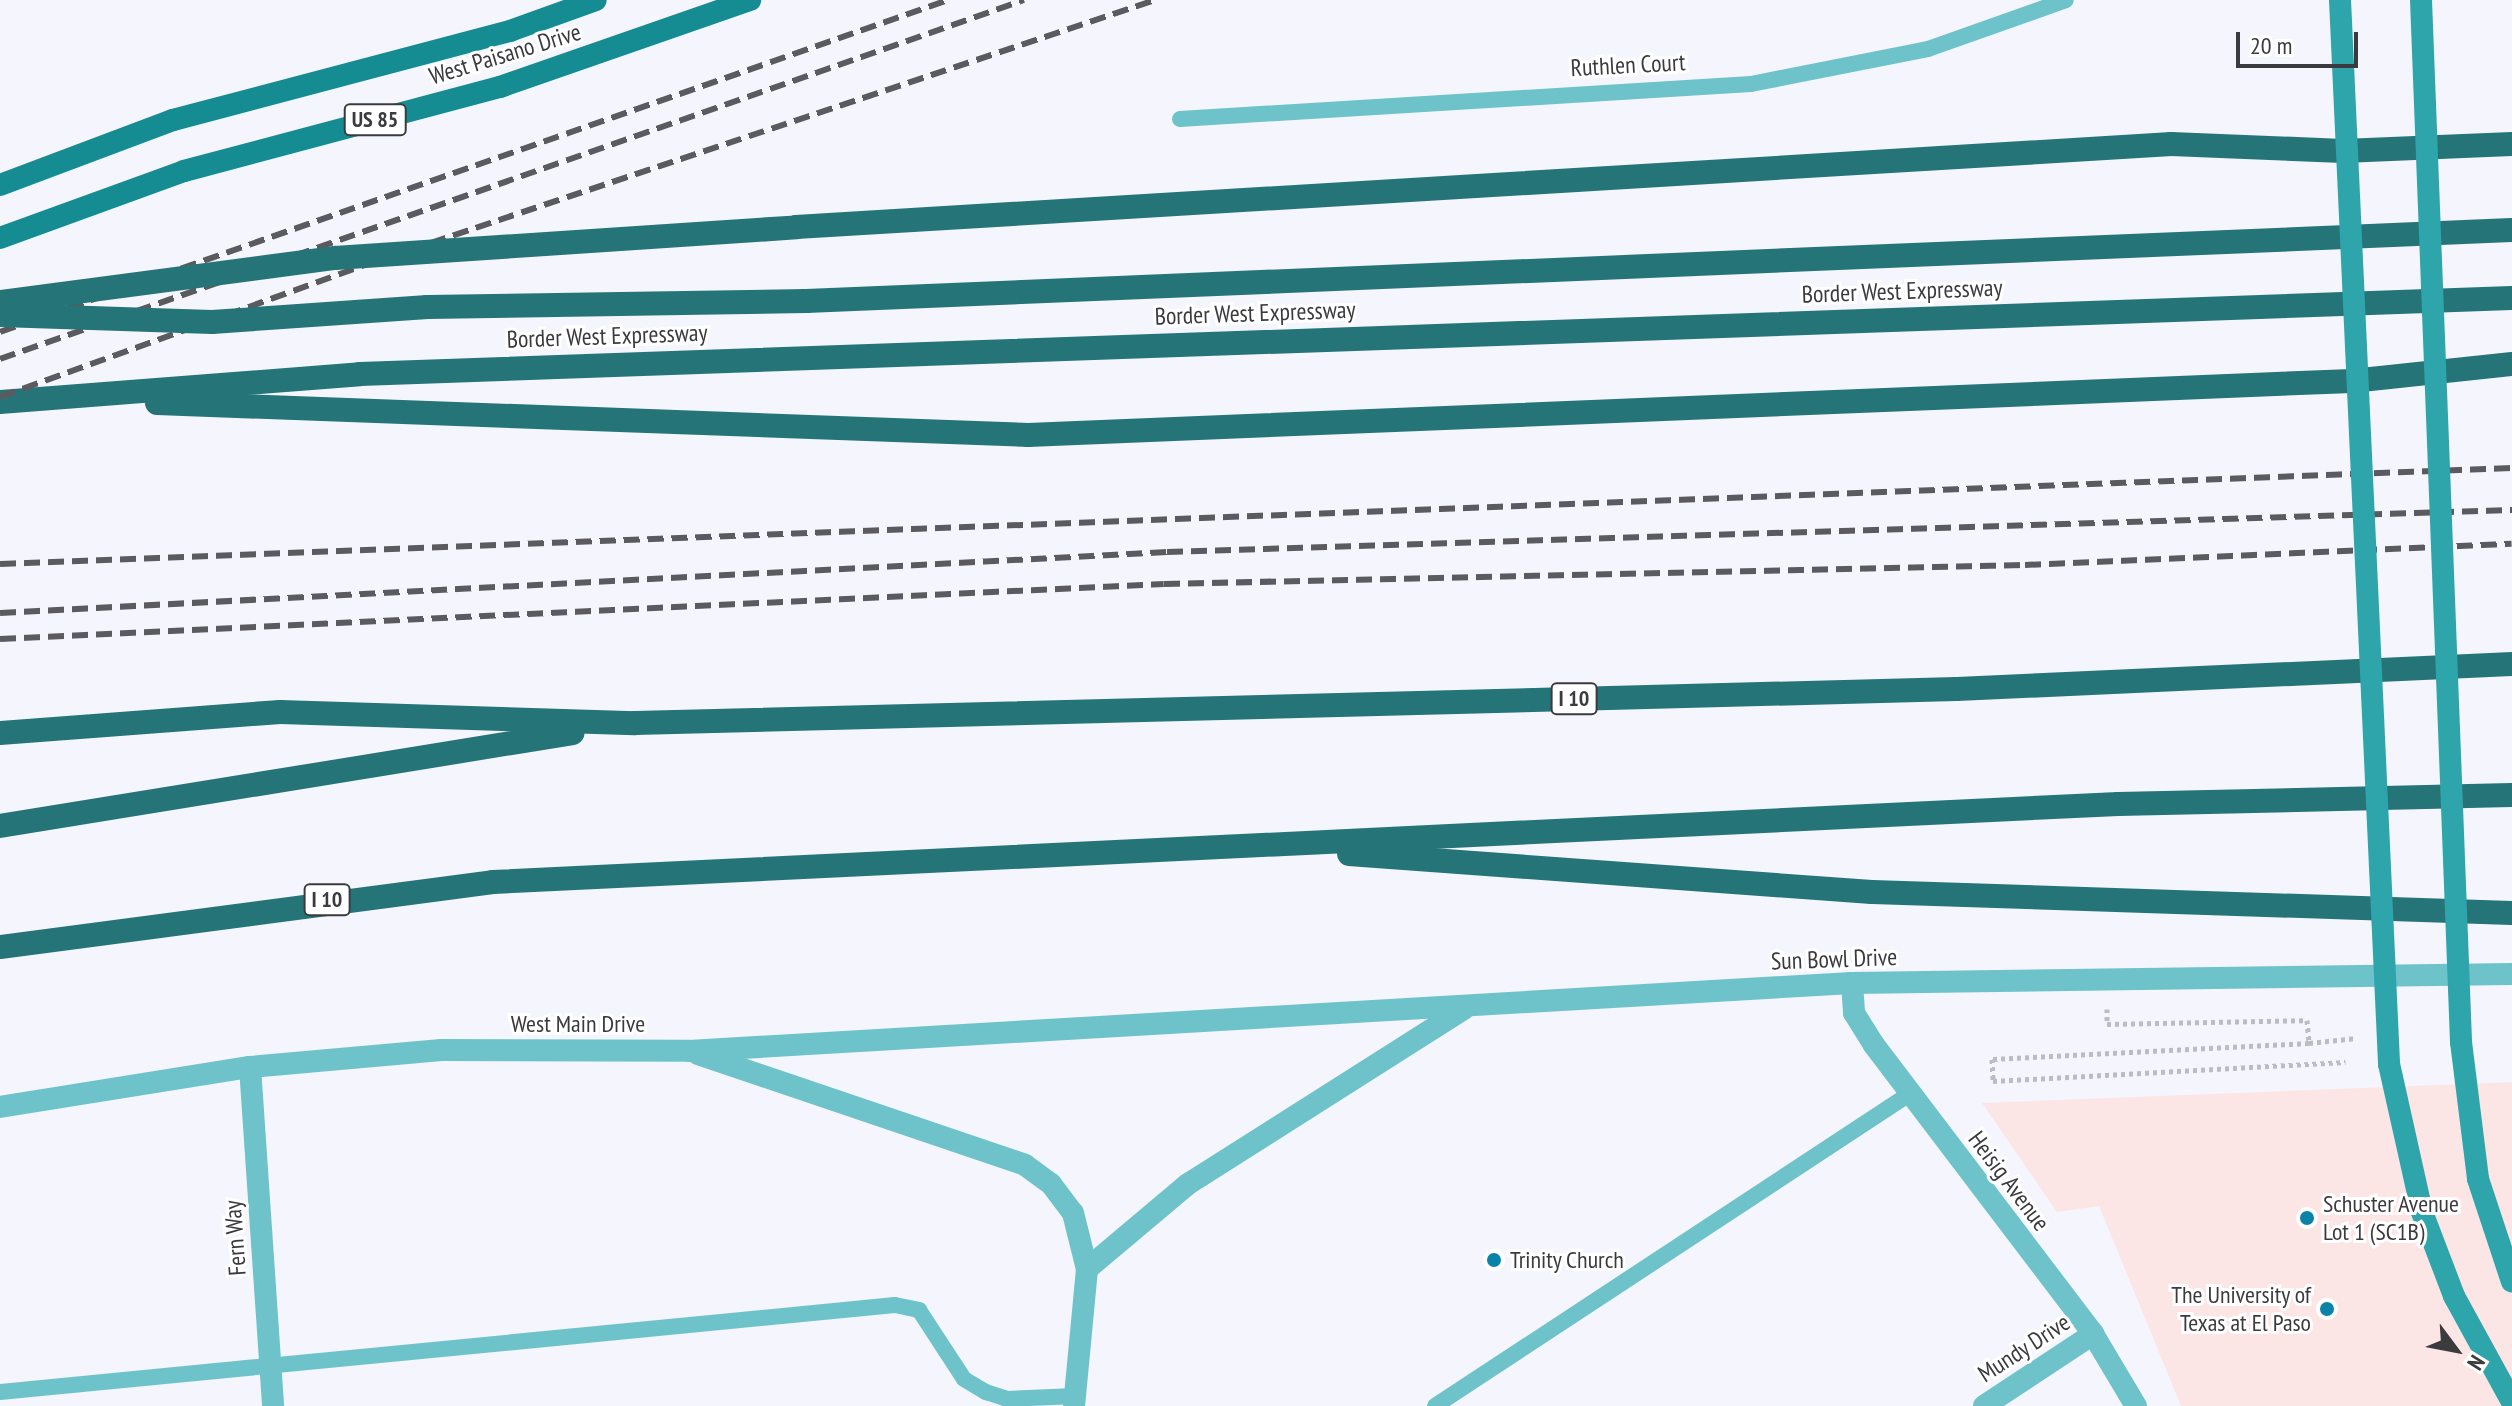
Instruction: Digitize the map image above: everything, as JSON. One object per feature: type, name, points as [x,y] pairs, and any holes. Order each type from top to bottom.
[{"type":"highway","points":[[0,302],[335,258],[780,228],[2171,144],[2343,151],[2512,144]]},
{"type":"highway","name":"Border West Expressway","points":[[0,315],[212,322],[427,307],[806,301],[2512,230]]},
{"type":"highway","name":"Border West Expressway","points":[[0,402],[360,374],[2512,298]]},
{"type":"highway","points":[[75,398],[370,416],[1028,435],[2352,381],[2432,376],[2512,364]]},
{"type":"highway","name":"I 10","points":[[0,826],[635,723],[1957,689],[2512,664]]},
{"type":"highway","points":[[0,733],[280,712],[635,723]]},
{"type":"highway","name":"I 10","points":[[0,947],[493,882],[2103,805],[2512,795]]},
{"type":"highway","points":[[1239,846],[1872,892],[2512,913]]},
{"type":"main road","name":"West Paisano Drive","points":[[0,185],[173,120],[510,31],[596,0]]},
{"type":"main road","name":"West Paisano Drive","points":[[0,238],[184,171],[500,87],[750,0]]},
{"type":"main road","points":[[2340,0],[2352,381],[2393,1091],[2422,1212],[2448,1282],[2512,1402]]},
{"type":"main road","points":[[2421,0],[2432,376],[2466,1114],[2478,1179],[2512,1282]]},
{"type":"street","name":"Sun Bowl Drive","points":[[1158,1021],[1466,1007],[1852,983],[2512,974]]},
{"type":"street","name":"Heisig Avenue","points":[[1852,983],[1854,1013],[2093,1334],[2136,1406]]},
{"type":"street","points":[[1087,1269],[1188,1184],[1466,1007]]},
{"type":"street","name":"West Main Drive","points":[[0,1107],[250,1067],[441,1050],[689,1051],[1158,1021]]},
{"type":"street","points":[[689,1051],[1025,1165],[1073,1213],[1087,1269],[1074,1401]]},
{"type":"street","name":"Fern Way","points":[[250,1067],[273,1406]]},
{"type":"street","name":"Mundy Drive","points":[[1984,1406],[2093,1334]]},
{"type":"lane","name":"Ruthlen Court","points":[[1180,119],[1751,84],[1928,49],[2066,0]]},
{"type":"lane","points":[[1435,1406],[1911,1093]]},
{"type":"lane","points":[[0,1392],[895,1305],[919,1310],[964,1379],[986,1392],[1007,1399],[1074,1401]]},
{"type":"path","points":[[2106,1004],[2107,1024],[2307,1020],[2309,1043],[1992,1059],[1993,1081],[2345,1062]]},
{"type":"shaded area","name":"The University of Texas at El Paso","points":[[2512,1082],[2512,1406],[2181,1406],[2099,1206],[2057,1212],[1982,1103]]},
{"type":"railway","points":[[0,332],[948,0]]},
{"type":"railway","points":[[0,359],[1024,0]]},
{"type":"railway","points":[[0,397],[362,266],[1155,0]]},
{"type":"railway","points":[[0,564],[2512,468]]},
{"type":"railway","points":[[0,613],[1167,552],[2512,510]]},
{"type":"railway","points":[[0,639],[1164,584],[2025,565],[2512,544]]},
{"type":"place","name":"Schuster Avenue Lot 1 (SC1B)","points":[[2307,1218]]},
{"type":"place","name":"Trinity Church","points":[[1494,1260]]},
{"type":"place","name":"The University of Texas at El Paso","points":[[2327,1309]]}]
